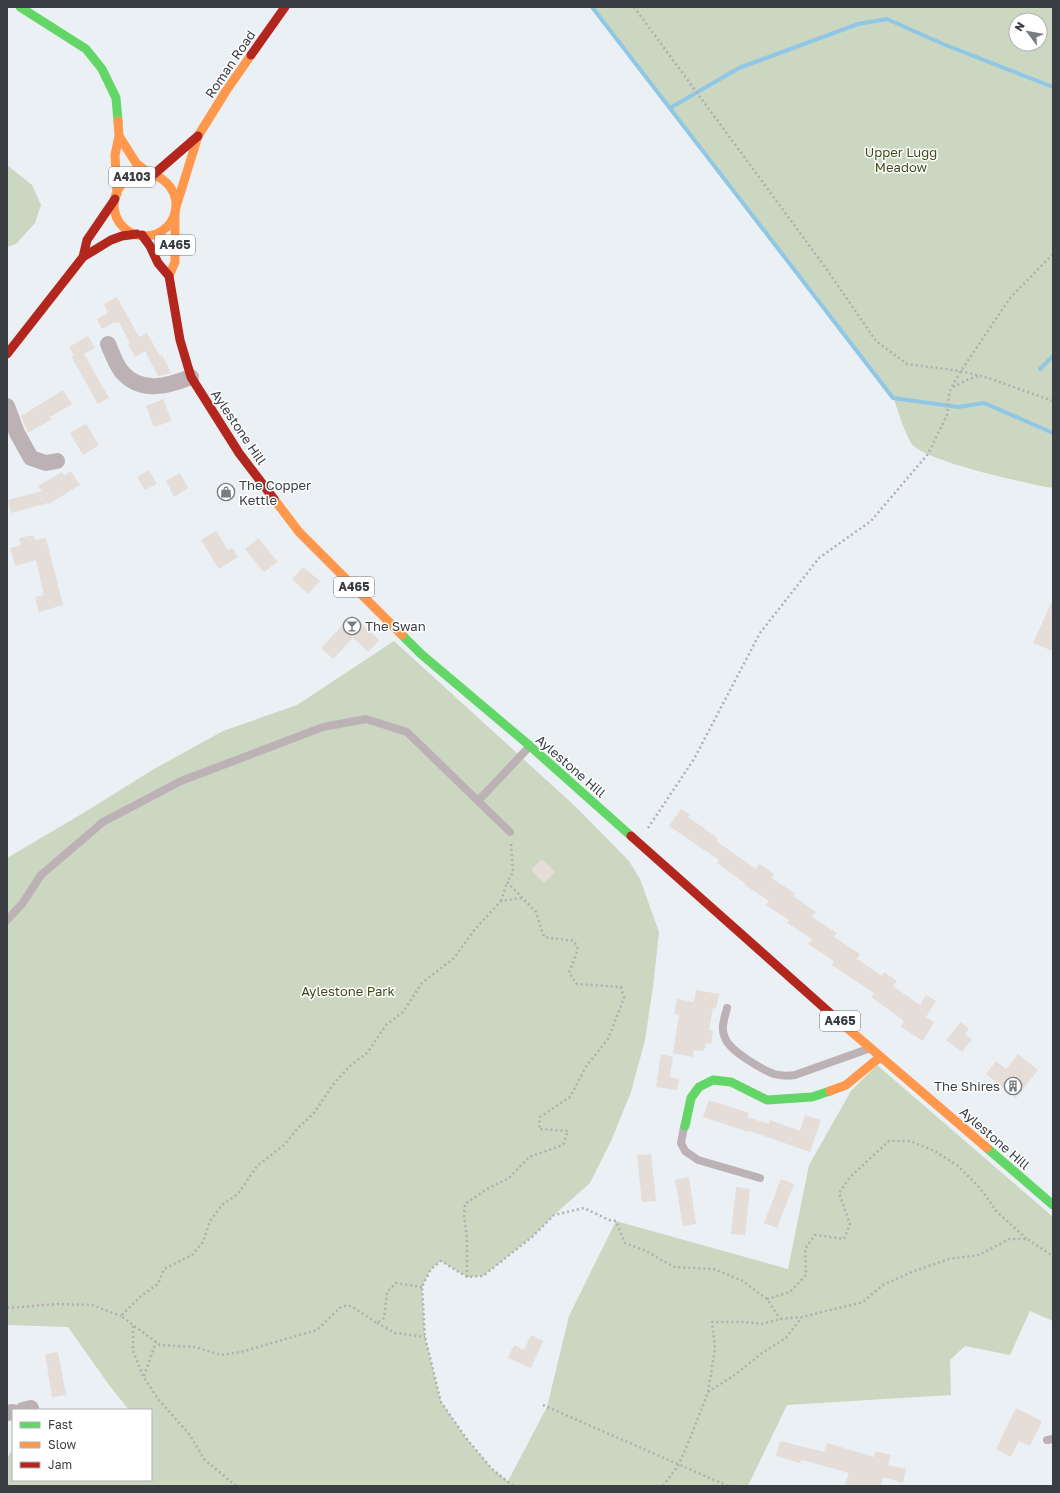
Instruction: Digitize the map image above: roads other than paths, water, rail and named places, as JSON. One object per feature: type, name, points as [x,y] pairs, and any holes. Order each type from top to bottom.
[{"type":"main road","points":[[20,7],[86,49],[102,69],[116,98],[119,136],[115,155],[116,196]]},
{"type":"main road","name":"Roman Road","points":[[176,210],[198,136],[226,91],[285,7]]},
{"type":"main road","points":[[119,136],[136,162],[151,174]]},
{"type":"main road","name":"Roman Road","points":[[151,174],[198,136]]},
{"type":"main road","name":"A4103","points":[[7,354],[82,257],[87,240],[122,185],[130,178],[139,174],[151,174],[161,178],[170,187],[176,198],[176,210],[172,221],[166,228],[150,235],[122,236],[111,240],[82,257]]},
{"type":"main road","name":"A4103","points":[[116,196],[115,208],[120,221],[129,230],[139,235]]},
{"type":"main road","name":"Aylestone Hill","points":[[169,276],[176,262],[176,210]]},
{"type":"main road","name":"Aylestone Hill","points":[[139,235],[150,246],[158,263],[169,276],[180,340],[191,377],[239,453],[299,532],[421,654],[530,746],[880,1057],[1053,1205]]},
{"type":"main road","points":[[684,1126],[691,1098],[699,1086],[713,1080],[731,1082],[767,1100],[812,1097],[846,1085],[880,1057]]},
{"type":"street","points":[[108,344],[121,372],[132,382],[152,387],[168,385],[191,377]]},
{"type":"street","points":[[7,406],[17,433],[31,458],[46,463],[57,461]]},
{"type":"lane","points":[[7,920],[22,904],[41,875],[104,822],[181,781],[323,727],[366,719],[407,732],[510,832]]},
{"type":"lane","points":[[478,801],[530,746]]},
{"type":"lane","points":[[727,1008],[722,1029],[724,1038],[730,1046],[759,1066],[774,1074],[785,1076],[795,1075],[871,1048]]},
{"type":"lane","points":[[684,1126],[681,1142],[685,1151],[698,1160],[760,1178]]},
{"type":"waterway","points":[[592,7],[893,398],[958,407],[984,403],[1053,433]]},
{"type":"waterway","points":[[670,108],[739,68],[858,24],[887,19],[943,44],[1053,87]]},
{"type":"waterway","points":[[1040,369],[1053,356]]},
{"type":"place","name":"The Copper Kettle","points":[[226,492]]},
{"type":"place","name":"The Swan","points":[[352,626]]},
{"type":"place","name":"The Shires","points":[[1013,1086]]},
{"type":"park label","name":"Upper Lugg Meadow","points":[[901,160]]},
{"type":"park label","name":"Aylestone Park","points":[[348,991]]}]
